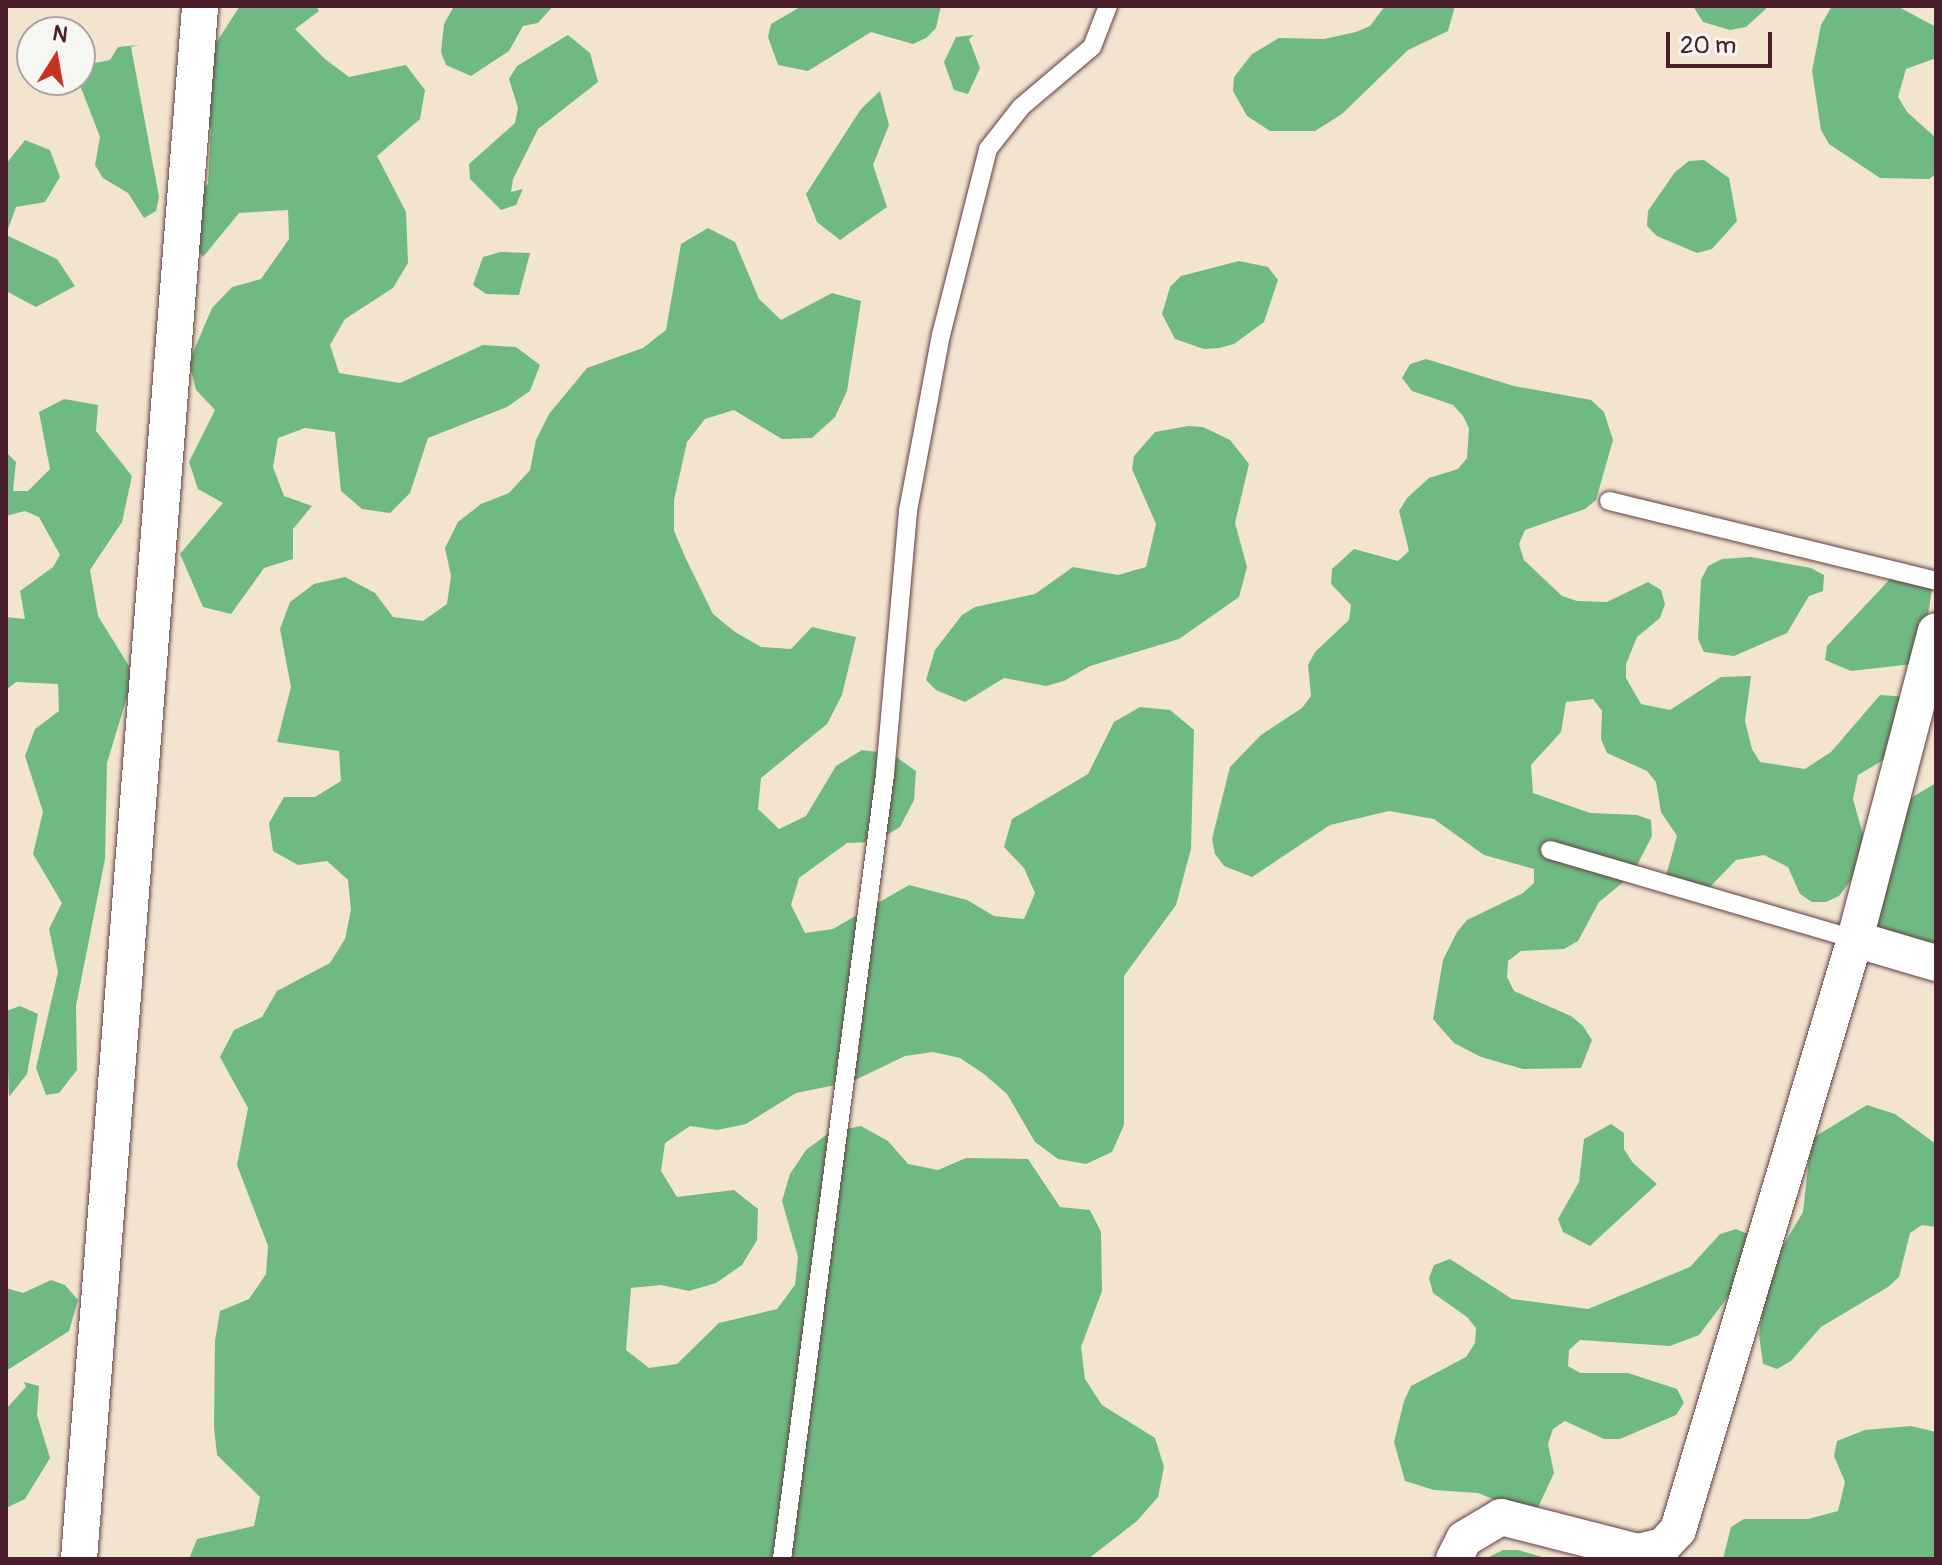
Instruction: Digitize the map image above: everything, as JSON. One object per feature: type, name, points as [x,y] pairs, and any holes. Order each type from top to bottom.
[{"type":"street","points":[[79,1559],[200,6]]},
{"type":"street","points":[[1454,1559],[1464,1539],[1501,1517],[1638,1552],[1663,1546],[1678,1530],[1855,939],[1936,631]]},
{"type":"street","points":[[1855,939],[1936,963]]},
{"type":"lane","points":[[782,1559],[885,774],[908,511],[941,335],[988,149],[1021,107],[1092,47],[1108,6]]},
{"type":"lane","points":[[1609,501],[1936,581]]},
{"type":"lane","points":[[1550,850],[1855,939]]},
{"type":"green space","points":[[240,6],[316,6],[319,11],[295,29],[325,59],[349,77],[406,65],[425,90],[420,119],[377,156],[406,212],[408,263],[393,288],[345,319],[330,345],[339,373],[400,383],[483,345],[516,347],[540,365],[530,391],[507,407],[428,438],[410,493],[390,513],[362,509],[341,491],[335,432],[305,428],[278,438],[273,467],[284,496],[312,506],[293,529],[293,559],[264,568],[231,614],[203,607],[180,554],[223,503],[198,489],[189,462],[215,410],[196,390],[189,362],[212,308],[232,287],[261,279],[289,239],[288,210],[239,213],[203,257],[186,233],[187,205],[208,184],[211,128],[198,104],[214,46]]},
{"type":"green space","points":[[454,6],[553,6],[538,23],[523,26],[509,51],[471,76],[446,65],[441,52],[444,24]]},
{"type":"green space","points":[[802,6],[941,6],[936,28],[926,38],[913,44],[871,32],[808,71],[778,65],[768,37],[771,24]]},
{"type":"green space","points":[[1385,6],[1455,6],[1448,31],[1408,50],[1342,114],[1315,131],[1270,131],[1247,116],[1233,91],[1234,77],[1252,54],[1279,38],[1324,39],[1356,32],[1370,26]]},
{"type":"green space","points":[[1693,6],[1769,6],[1746,27],[1730,30],[1703,22]]},
{"type":"green space","points":[[1832,6],[1897,6],[1936,27],[1936,58],[1906,69],[1898,97],[1907,112],[1936,138],[1936,174],[1929,179],[1880,178],[1829,144],[1821,130],[1812,71],[1821,25]]},
{"type":"green space","points":[[568,35],[590,53],[598,82],[538,129],[513,179],[511,192],[523,189],[516,205],[501,210],[470,179],[469,164],[515,123],[518,108],[509,79],[517,66]]},
{"type":"green space","points":[[974,35],[969,39],[980,68],[968,94],[954,90],[944,62],[956,37]]},
{"type":"green space","points":[[139,45],[131,47],[159,197],[156,211],[144,218],[128,193],[103,178],[95,165],[100,137],[84,96],[96,96],[96,63],[110,60],[118,47]]},
{"type":"green space","points":[[880,91],[889,125],[873,165],[887,207],[840,240],[817,222],[806,194],[861,109]]},
{"type":"green space","points":[[25,140],[50,150],[60,177],[45,202],[16,207],[6,235],[6,164]]},
{"type":"green space","points":[[1704,160],[1729,178],[1737,221],[1712,249],[1697,253],[1657,236],[1647,226],[1648,211],[1675,172],[1689,161]]},
{"type":"green space","points":[[708,228],[735,242],[759,299],[781,320],[832,293],[861,301],[847,391],[835,417],[812,438],[782,439],[734,410],[705,419],[687,442],[674,500],[674,531],[686,559],[713,614],[735,632],[761,647],[791,649],[812,627],[856,637],[842,695],[827,724],[761,778],[758,809],[779,829],[806,816],[836,766],[862,750],[892,754],[916,771],[914,800],[900,827],[875,842],[847,843],[799,878],[791,905],[805,933],[833,929],[909,885],[967,900],[994,916],[1024,919],[1035,893],[1024,868],[1004,847],[1012,819],[1088,774],[1114,722],[1140,707],[1170,710],[1194,730],[1191,849],[1176,905],[1124,976],[1124,1125],[1112,1152],[1086,1164],[1058,1159],[1035,1142],[1007,1094],[984,1074],[960,1058],[933,1052],[905,1056],[851,1082],[796,1093],[746,1124],[717,1130],[690,1126],[665,1143],[661,1171],[677,1197],[734,1190],[758,1209],[757,1240],[742,1265],[716,1283],[689,1291],[661,1285],[631,1288],[626,1350],[649,1368],[677,1364],[719,1323],[777,1309],[795,1285],[798,1257],[782,1201],[790,1174],[806,1150],[830,1132],[861,1126],[888,1141],[908,1164],[938,1170],[966,1158],[1028,1159],[1060,1207],[1090,1210],[1101,1232],[1102,1291],[1081,1347],[1085,1379],[1102,1405],[1155,1438],[1164,1467],[1158,1497],[1137,1521],[1088,1559],[189,1559],[197,1539],[254,1526],[260,1497],[217,1455],[214,1427],[215,1341],[220,1311],[249,1299],[266,1274],[268,1246],[237,1165],[248,1108],[220,1057],[234,1030],[262,1017],[277,991],[330,963],[345,939],[351,910],[348,880],[327,861],[298,865],[273,851],[269,823],[284,797],[315,797],[341,781],[339,751],[277,742],[291,687],[280,629],[290,602],[314,584],[345,577],[375,593],[393,617],[423,621],[447,604],[451,576],[445,548],[458,522],[481,504],[509,493],[530,470],[536,440],[549,414],[587,368],[643,348],[666,330],[681,244]]},
{"type":"green space","points":[[6,235],[57,259],[75,286],[36,307],[6,291]]},
{"type":"green space","points":[[501,252],[530,253],[519,295],[486,294],[473,285],[483,257]]},
{"type":"green space","points":[[1239,261],[1268,267],[1278,280],[1264,322],[1234,344],[1219,348],[1204,349],[1175,339],[1162,314],[1170,287],[1181,276]]},
{"type":"green space","points":[[1426,359],[1514,386],[1591,400],[1604,412],[1613,440],[1596,500],[1585,509],[1525,530],[1519,544],[1524,560],[1562,596],[1577,601],[1607,602],[1648,582],[1661,590],[1665,604],[1660,618],[1637,637],[1626,664],[1626,678],[1641,704],[1670,710],[1721,677],[1751,676],[1745,721],[1752,749],[1760,762],[1805,769],[1831,752],[1880,695],[1908,697],[1897,752],[1858,775],[1853,799],[1865,842],[1858,871],[1839,896],[1826,902],[1812,902],[1800,894],[1788,867],[1764,855],[1736,860],[1705,892],[1664,883],[1677,836],[1661,812],[1656,782],[1647,771],[1607,753],[1601,739],[1602,711],[1593,699],[1566,702],[1561,732],[1531,765],[1533,793],[1590,813],[1637,815],[1651,820],[1652,836],[1632,875],[1599,902],[1578,941],[1564,949],[1521,951],[1508,961],[1507,977],[1514,991],[1571,1016],[1583,1026],[1592,1040],[1581,1068],[1523,1069],[1481,1057],[1454,1043],[1433,1019],[1443,960],[1457,932],[1467,920],[1523,893],[1534,883],[1534,869],[1484,855],[1434,819],[1389,811],[1330,825],[1252,877],[1224,866],[1215,854],[1212,839],[1230,767],[1261,735],[1302,708],[1311,696],[1308,665],[1315,652],[1349,620],[1351,605],[1331,584],[1332,569],[1354,549],[1398,561],[1409,551],[1399,511],[1407,498],[1429,478],[1458,469],[1467,458],[1469,428],[1463,416],[1453,405],[1412,391],[1402,378],[1410,364]]},
{"type":"green space","points":[[64,399],[98,405],[96,431],[132,476],[122,522],[90,570],[98,616],[134,674],[107,763],[105,859],[76,1006],[77,1070],[59,1093],[46,1095],[36,1068],[58,972],[49,929],[62,903],[33,854],[43,812],[25,756],[35,729],[59,711],[58,684],[16,682],[6,690],[6,617],[25,619],[20,591],[53,567],[60,555],[39,517],[25,511],[6,516],[6,452],[16,462],[13,491],[28,491],[50,469],[39,412]]},
{"type":"green space","points":[[1188,426],[1203,427],[1230,440],[1249,464],[1235,523],[1247,567],[1239,597],[1179,639],[1090,666],[1064,681],[1046,686],[1004,678],[965,702],[936,690],[926,680],[935,650],[962,615],[975,607],[1035,594],[1073,567],[1118,575],[1146,567],[1156,524],[1132,469],[1134,456],[1155,432]]},
{"type":"green space","points":[[1751,557],[1811,568],[1824,575],[1823,591],[1809,596],[1787,633],[1734,656],[1704,652],[1698,639],[1701,580],[1708,566],[1722,559]]},
{"type":"green space","points":[[1891,578],[1932,588],[1921,663],[1851,671],[1825,660],[1827,646]]},
{"type":"green space","points":[[1936,783],[1936,965],[1875,948],[1862,892],[1899,805]]},
{"type":"green space","points":[[20,1006],[38,1014],[27,1074],[9,1097],[6,1011]]},
{"type":"green space","points":[[1867,1105],[1895,1114],[1936,1144],[1936,1227],[1922,1225],[1910,1233],[1899,1277],[1888,1287],[1821,1327],[1791,1361],[1777,1369],[1763,1364],[1759,1335],[1765,1292],[1781,1249],[1803,1212],[1811,1139]]},
{"type":"green space","points":[[1611,1124],[1624,1133],[1624,1149],[1633,1163],[1657,1184],[1590,1246],[1563,1232],[1558,1219],[1579,1182],[1584,1139]]},
{"type":"green space","points":[[1736,1229],[1750,1235],[1743,1277],[1699,1335],[1670,1346],[1580,1340],[1569,1350],[1568,1366],[1580,1373],[1628,1373],[1677,1389],[1684,1403],[1676,1415],[1620,1439],[1604,1439],[1565,1421],[1553,1429],[1548,1444],[1554,1473],[1534,1516],[1478,1493],[1434,1490],[1405,1481],[1394,1442],[1411,1386],[1466,1357],[1475,1343],[1476,1328],[1467,1317],[1433,1293],[1429,1278],[1434,1265],[1450,1259],[1512,1299],[1588,1309],[1690,1267],[1720,1234]]},
{"type":"green space","points":[[51,1280],[65,1285],[78,1300],[69,1331],[6,1371],[6,1288],[23,1293]]},
{"type":"green space","points":[[24,1382],[39,1386],[37,1415],[50,1458],[25,1499],[6,1508],[6,1409],[26,1387]]},
{"type":"green space","points":[[1911,1426],[1936,1432],[1936,1559],[1723,1559],[1731,1527],[1744,1519],[1808,1519],[1838,1511],[1845,1482],[1834,1456],[1837,1441],[1865,1430]]},
{"type":"green space","points":[[1503,1550],[1518,1550],[1549,1559],[1485,1559]]}]
